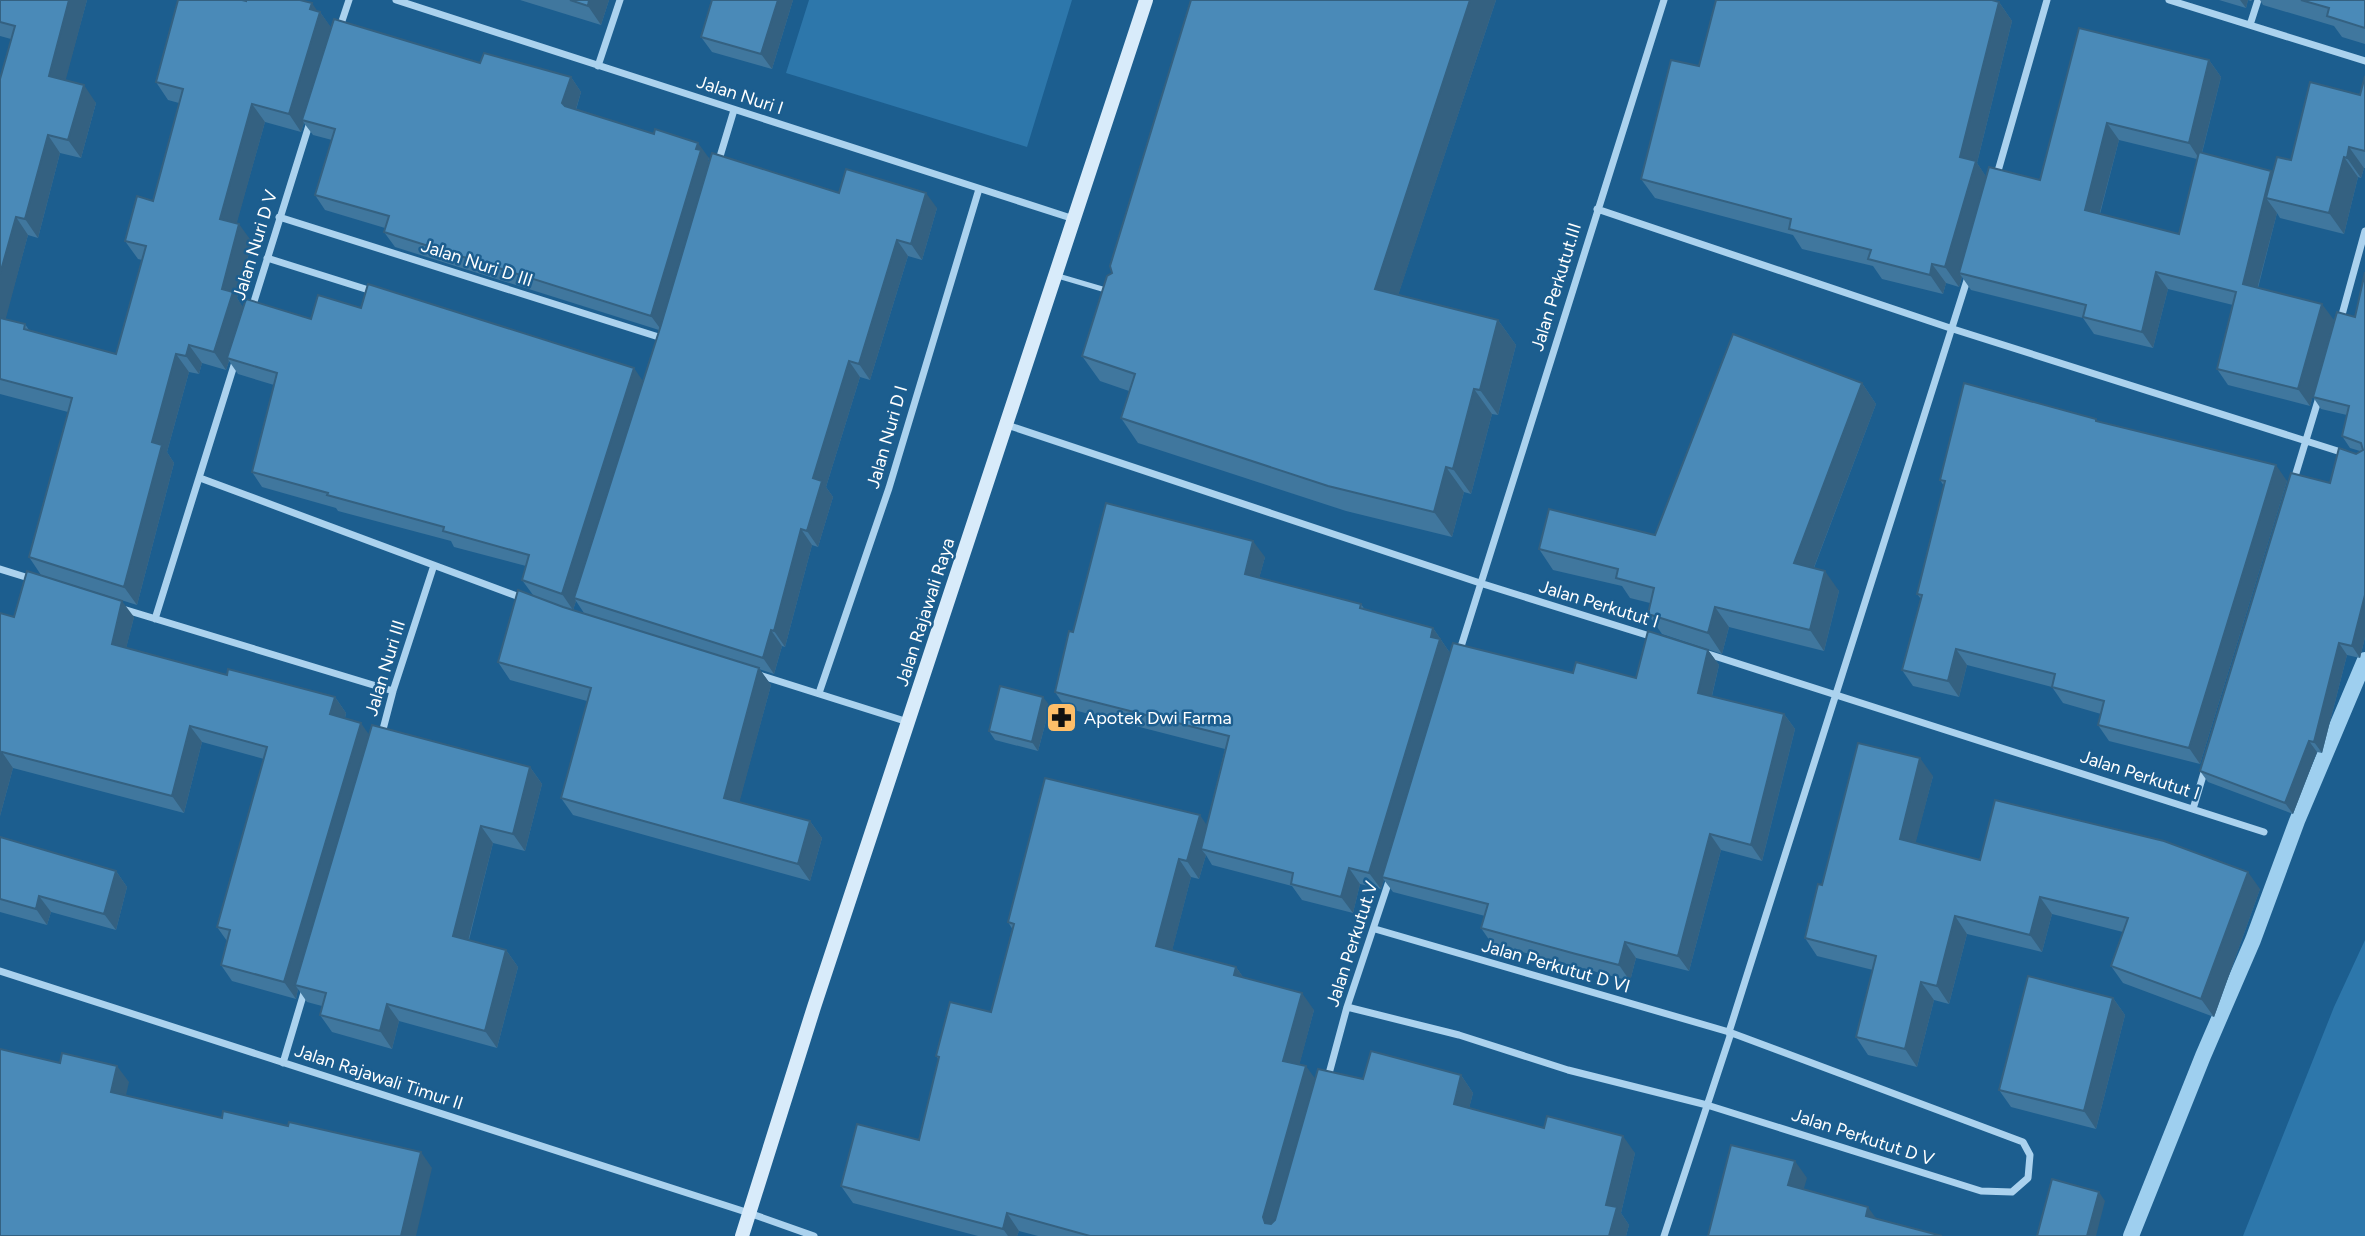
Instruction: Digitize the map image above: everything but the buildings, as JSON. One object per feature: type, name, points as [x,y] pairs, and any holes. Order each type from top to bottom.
[{"type":"street","points":[[337,38],[349,0]]},
{"type":"street","name":"Jalan Nuri I","points":[[396,0],[1075,219]]},
{"type":"street","points":[[598,66],[620,0]]},
{"type":"street","name":"Jalan Rajawali Raya","points":[[742,1236],[1146,0]]},
{"type":"street","name":"Jalan Perkutut.III","points":[[1480,583],[1664,0]]},
{"type":"street","points":[[1995,184],[2048,0]]},
{"type":"street","points":[[2169,0],[2365,61]]},
{"type":"street","points":[[2250,25],[2258,0]]},
{"type":"street","points":[[715,173],[734,110]]},
{"type":"street","name":"Jalan Nuri D V","points":[[247,323],[312,115]]},
{"type":"street","name":"Jalan Nuri D I","points":[[819,693],[889,488],[979,189]]},
{"type":"street","points":[[1597,209],[1953,329],[2353,456]]},
{"type":"street","name":"Jalan Nuri D III","points":[[279,217],[666,339]]},
{"type":"street","points":[[2336,336],[2365,231]]},
{"type":"street","points":[[267,258],[387,296]]},
{"type":"street","points":[[1664,1236],[1730,1036],[1729,1032],[1972,263]]},
{"type":"street","points":[[663,349],[670,326]]},
{"type":"street","points":[[155,619],[239,349]]},
{"type":"street","points":[[2290,493],[2321,388]]},
{"type":"street","name":"Jalan Perkutut I","points":[[1007,425],[1480,583],[1665,641]]},
{"type":"street","points":[[200,478],[538,604]]},
{"type":"street","name":"Jalan Nuri III","points":[[377,750],[434,565]]},
{"type":"street","points":[[0,569],[39,582]]},
{"type":"street","points":[[1456,663],[1480,583]]},
{"type":"street","points":[[117,607],[393,691]]},
{"type":"street","name":"Jalan Perkutut I","points":[[1692,649],[2264,832]]},
{"type":"street","points":[[743,670],[909,722]]},
{"type":"street","points":[[2193,809],[2209,756]]},
{"type":"street","name":"Jalan Perkutut.V","points":[[1326,1085],[1347,1007],[1391,876]]},
{"type":"street","name":"Jalan Perkutut D VI","points":[[1375,929],[1729,1032]]},
{"type":"street","name":"Jalan Rajawali Timur II","points":[[0,971],[814,1236]]},
{"type":"street","points":[[283,1063],[309,976]]},
{"type":"street","name":"Jalan Perkutut D V","points":[[1347,1007],[1459,1035],[1568,1070],[1707,1105],[1981,1191],[2012,1192],[2028,1178],[2030,1155],[2024,1142],[1729,1032]]},
{"type":"lane","points":[[1056,275],[1110,292]]},
{"type":"shaded area","points":[[809,0],[1072,0],[1027,147],[786,73]]},
{"type":"shaded area","points":[[2365,940],[2365,1236],[2243,1236],[2334,1007]]},
{"type":"waterway","points":[[2131,1236],[2253,940],[2297,821],[2365,660]]},
{"type":"place","name":"Apotek Dwi Farma","points":[[1061,718]]}]
